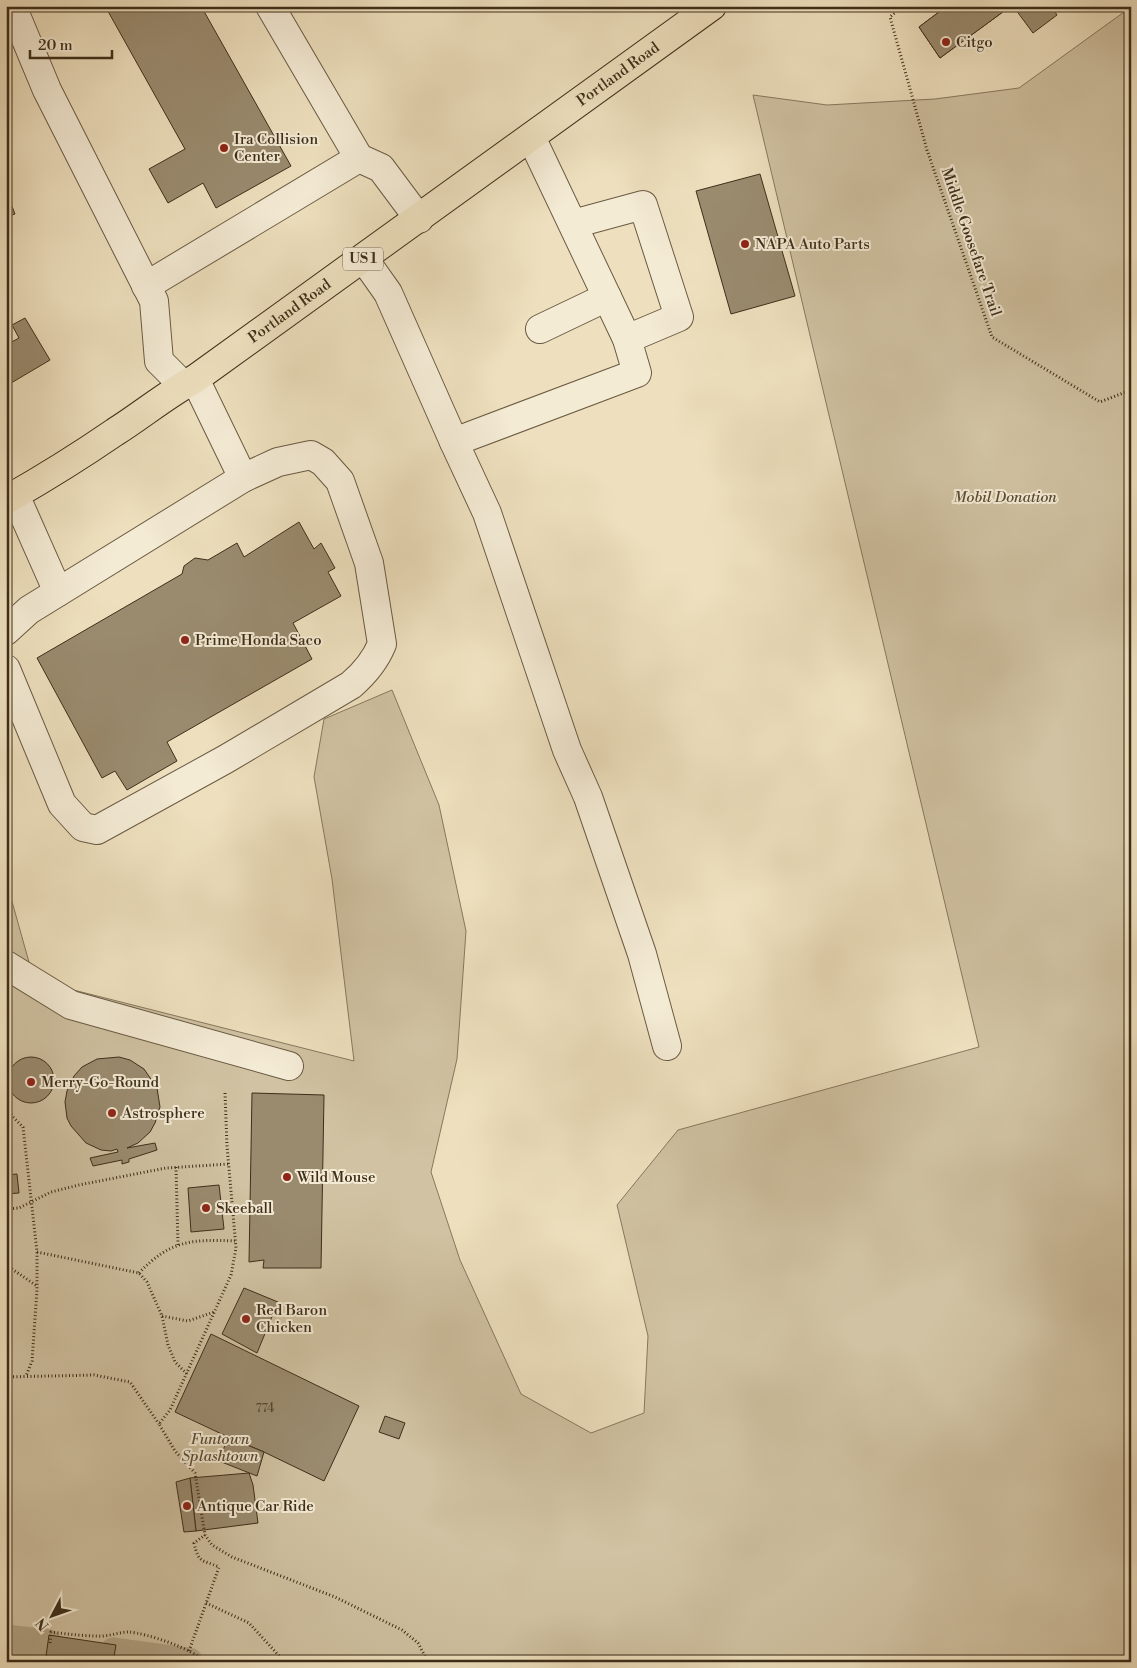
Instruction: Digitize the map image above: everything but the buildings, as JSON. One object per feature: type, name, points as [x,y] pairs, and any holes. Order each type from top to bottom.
[{"type":"main road","name":"Portland Road","points":[[11,497],[115,432],[364,259],[704,9]]},
{"type":"street","points":[[12,6],[47,90],[154,301],[159,361],[189,382],[243,478]]},
{"type":"street","points":[[270,6],[359,158],[380,168],[419,218]]},
{"type":"street","points":[[454,442],[637,373],[628,339],[531,137]]},
{"type":"street","points":[[146,286],[359,158]]},
{"type":"street","points":[[574,224],[643,205],[679,317],[628,339]]},
{"type":"street","points":[[364,259],[388,292],[454,442],[488,513],[567,750],[588,798],[642,954],[666,1046]]},
{"type":"street","points":[[540,329],[607,296]]},
{"type":"street","points":[[6,631],[29,610],[243,478],[278,462],[311,455],[324,462],[340,481],[368,563],[382,644],[377,657],[351,685],[226,759],[97,830],[83,827],[62,804],[6,669]]},
{"type":"street","points":[[11,497],[58,592]]},
{"type":"street","points":[[6,965],[71,1005],[289,1066]]},
{"type":"path","name":"Middle Goosefare Trail","points":[[902,6],[890,16],[928,150],[992,337],[1100,402],[1131,390]]},
{"type":"path","points":[[159,1424],[170,1410],[215,1312],[230,1275],[236,1248],[225,1093]]},
{"type":"path","points":[[6,1105],[23,1127],[37,1252],[37,1286],[32,1361],[26,1376]]},
{"type":"path","points":[[6,1113],[11,1113]]},
{"type":"path","points":[[6,1209],[19,1208],[51,1192],[79,1185],[176,1167],[229,1164]]},
{"type":"path","points":[[176,1167],[178,1245]]},
{"type":"path","points":[[139,1273],[165,1251],[178,1245],[205,1240],[235,1241]]},
{"type":"path","points":[[37,1252],[139,1273],[147,1282],[162,1316],[168,1344],[175,1362],[186,1374]]},
{"type":"path","points":[[6,1265],[37,1286]]},
{"type":"path","points":[[162,1316],[188,1321],[215,1312]]},
{"type":"path","points":[[6,1377],[94,1375],[130,1382],[175,1451],[195,1473],[205,1535],[212,1545],[232,1556],[335,1597],[402,1630],[418,1643],[428,1662]]},
{"type":"path","points":[[189,1651],[219,1567],[197,1557],[194,1543],[205,1535]]},
{"type":"path","points":[[206,1603],[249,1623],[282,1659]]},
{"type":"path","points":[[50,1644],[51,1632],[101,1637],[117,1632],[147,1634],[189,1651],[200,1657],[204,1662]]},
{"type":"green space","points":[[1131,7],[1131,1662],[6,1662],[6,880],[34,980],[354,1061],[332,879],[314,777],[324,719],[392,690],[439,805],[466,931],[457,1059],[431,1172],[460,1260],[521,1394],[591,1433],[644,1413],[648,1336],[617,1205],[678,1130],[979,1047],[753,95],[827,105],[935,99],[1019,88]]},
{"type":"waterway","points":[[6,1639],[48,1644],[46,1653],[6,1649]]},
{"type":"waterway","points":[[115,1662],[113,1662],[114,1652],[189,1662]]},
{"type":"place","name":"Citgo","points":[[946,42]]},
{"type":"place","name":"Ira Collision Center","points":[[224,148]]},
{"type":"place","name":"NAPA Auto Parts","points":[[745,244]]},
{"type":"place","name":"Prime Honda Saco","points":[[185,640]]},
{"type":"place","name":"Merry-Go-Round","points":[[31,1082]]},
{"type":"place","name":"Astrosphere","points":[[112,1113]]},
{"type":"place","name":"Wild Mouse","points":[[287,1177]]},
{"type":"place","name":"Skeeball","points":[[206,1208]]},
{"type":"place","name":"Red Baron Chicken","points":[[246,1319]]},
{"type":"place","name":"Antique Car Ride","points":[[187,1506]]},
{"type":"park label","name":"Mobil Donation","points":[[1005,497]]},
{"type":"park label","name":"Funtown Splashtown","points":[[220,1448]]}]
